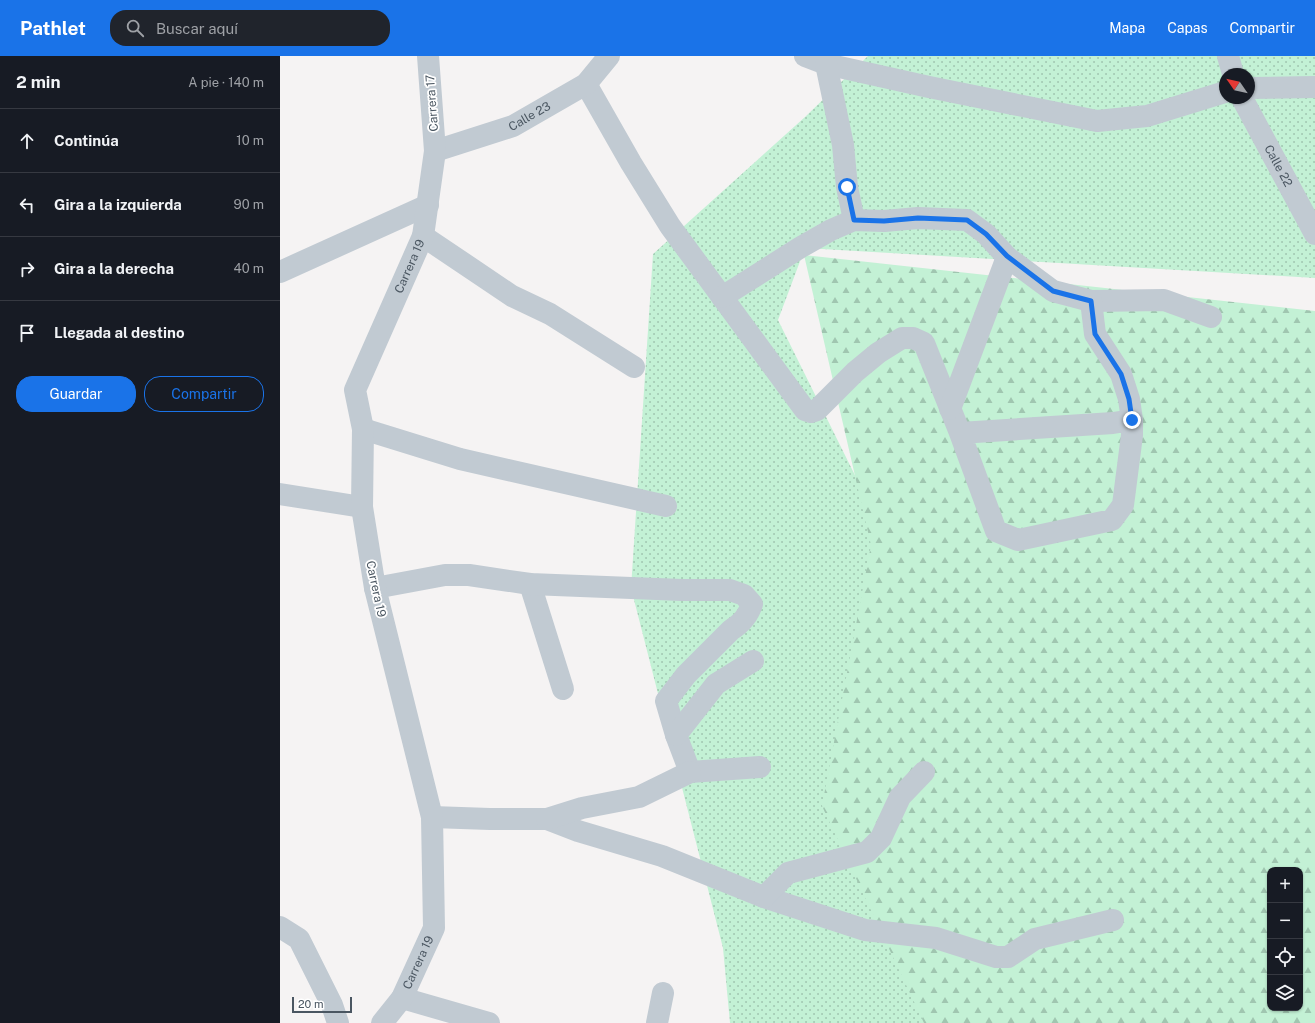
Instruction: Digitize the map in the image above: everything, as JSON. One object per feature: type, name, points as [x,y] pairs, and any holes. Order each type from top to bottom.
[{"type":"street","name":"Carrera 17","points":[[428,56],[435,151]]},
{"type":"street","name":"Calle 23","points":[[435,151],[513,126],[586,84],[609,56]]},
{"type":"street","points":[[805,56],[826,64],[929,87],[1097,121],[1147,116],[1219,94]]},
{"type":"street","points":[[1228,56],[1231,68]]},
{"type":"street","points":[[826,64],[843,145],[847,187],[854,220]]},
{"type":"street","points":[[586,84],[631,163],[670,226],[805,410],[811,412],[817,410],[855,372],[878,353],[902,338],[913,338],[924,343],[960,433],[996,531],[1018,540],[1112,520],[1123,505],[1132,435],[1132,420],[1129,399],[1121,374],[1095,334],[1091,301]]},
{"type":"street","points":[[1255,88],[1315,87]]},
{"type":"street","name":"Calle 22","points":[[1246,104],[1309,211],[1315,234]]},
{"type":"street","name":"Carrera 19","points":[[382,1023],[402,998],[434,928],[432,817],[375,588],[362,507],[363,429],[355,390],[423,236],[435,151]]},
{"type":"street","points":[[280,272],[428,205]]},
{"type":"street","points":[[722,297],[801,247],[831,230],[854,220],[884,221],[918,218],[967,220],[986,234],[1007,256],[1053,291],[1091,301],[1164,300],[1211,317]]},
{"type":"street","points":[[423,236],[512,296],[550,314],[634,367]]},
{"type":"street","points":[[950,409],[1007,256]]},
{"type":"street","points":[[960,433],[1113,423],[1132,420]]},
{"type":"street","points":[[363,429],[460,459],[666,506]]},
{"type":"street","points":[[280,494],[362,507]]},
{"type":"street","points":[[375,588],[445,575],[469,575],[530,584],[682,590],[730,590],[744,595],[752,604],[748,615],[686,675],[666,701],[676,735],[690,772]]},
{"type":"street","points":[[530,584],[563,688]]},
{"type":"street","points":[[676,735],[716,684],[753,661]]},
{"type":"street","points":[[432,817],[490,820],[548,819],[582,808],[638,797],[690,772],[760,767]]},
{"type":"street","points":[[764,897],[788,874],[866,852],[881,838],[900,797],[924,772]]},
{"type":"street","points":[[548,819],[578,831],[662,856],[764,897],[865,930],[936,938],[996,956],[1008,957],[1035,939],[1113,920]]},
{"type":"street","points":[[280,928],[299,939],[332,1005],[338,1023]]},
{"type":"street","points":[[657,1023],[663,993]]},
{"type":"street","points":[[402,998],[488,1023]]},
{"type":"green space","points":[[868,56],[1315,56],[1315,278],[805,248],[778,320],[896,558],[964,1023],[730,1023],[723,948],[631,588],[653,254],[805,117]]},
{"type":"green space","points":[[804,255],[1315,311],[1315,1023],[924,1023],[822,806],[871,545]]},
{"type":"route","points":[[847,187],[854,220],[884,221],[918,218],[967,220],[986,234],[1007,256],[1053,291],[1091,301],[1095,334],[1121,374],[1129,399],[1132,420]]}]
